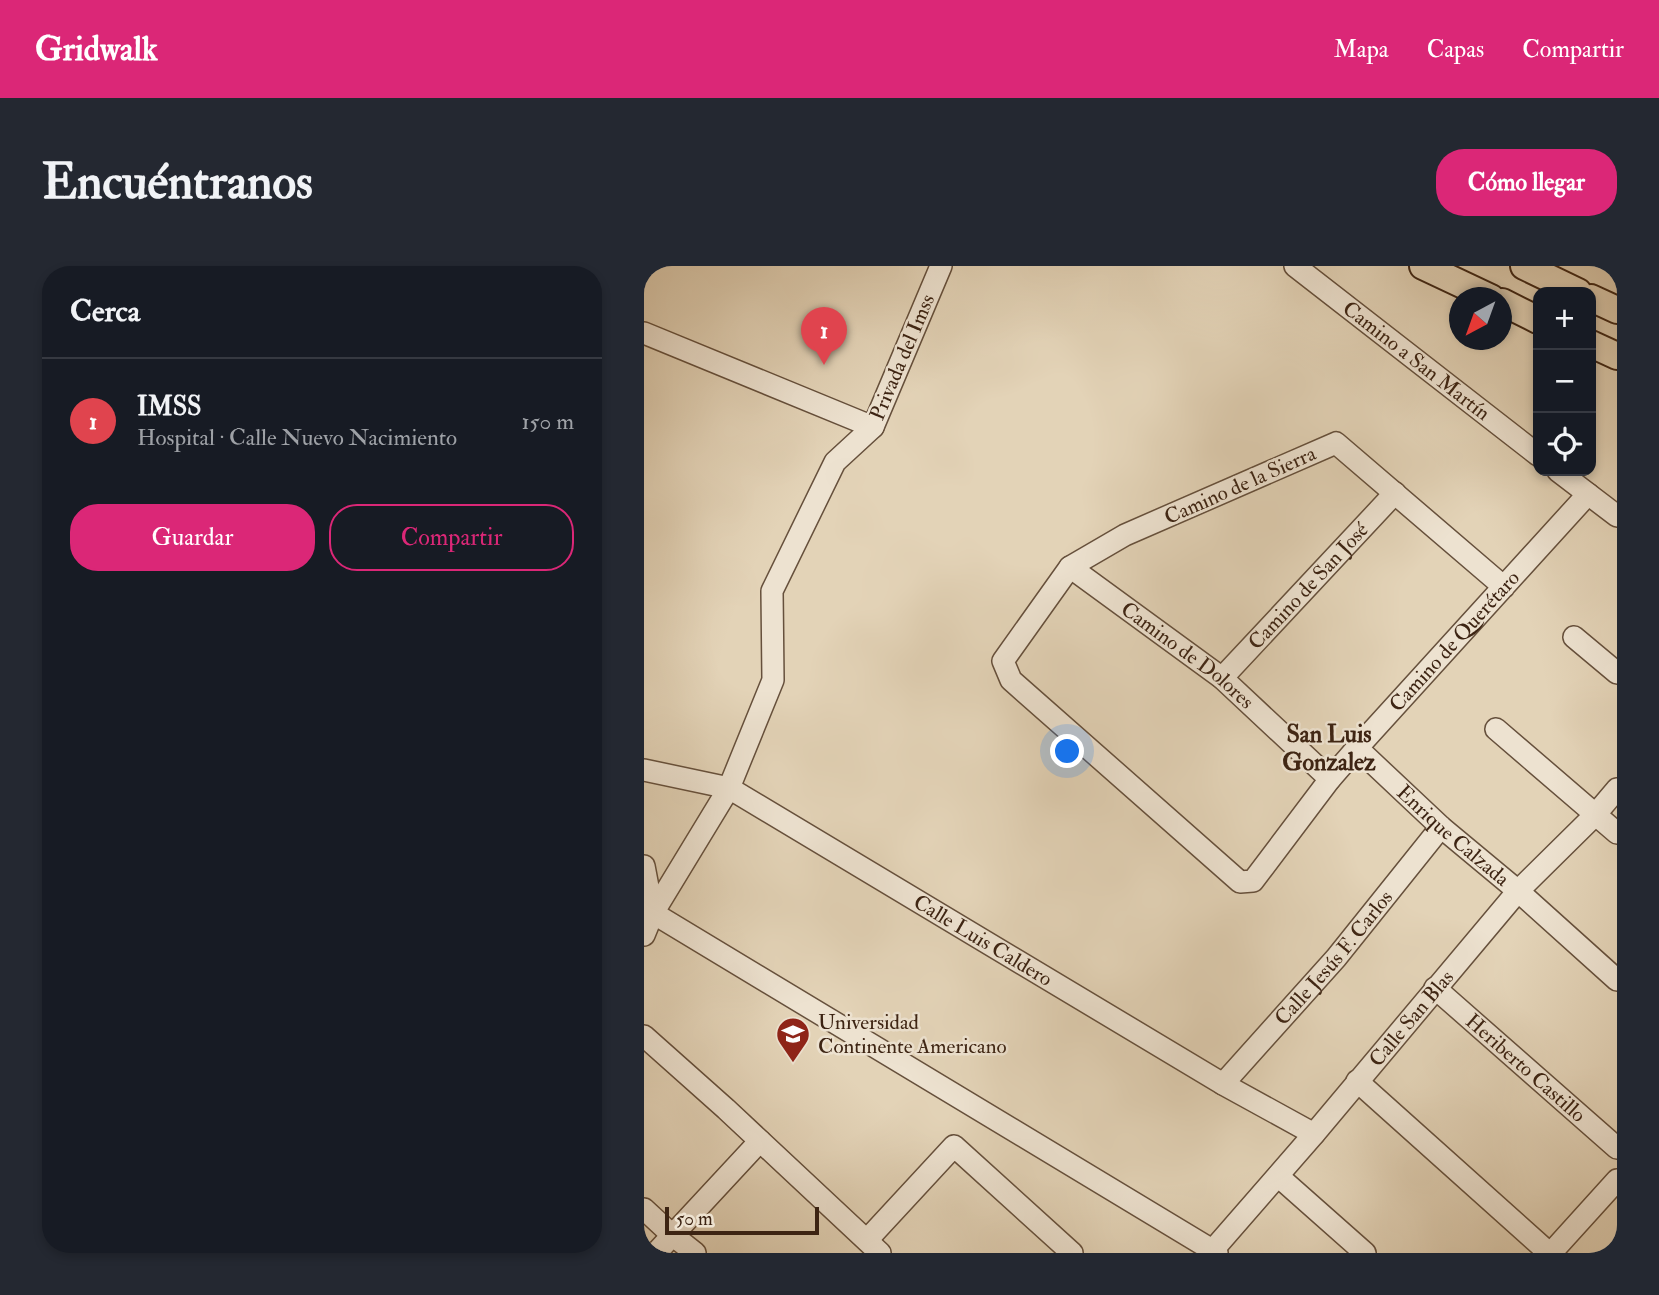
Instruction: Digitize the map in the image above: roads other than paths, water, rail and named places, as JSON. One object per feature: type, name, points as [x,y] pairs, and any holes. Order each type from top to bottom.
[{"type":"main road","points":[[1423,266],[1468,287]]},
{"type":"main road","points":[[1524,266],[1568,287]]},
{"type":"main road","points":[[1596,301],[1617,310]]},
{"type":"main road","points":[[1512,307],[1533,318]]},
{"type":"main road","points":[[1596,346],[1617,356]]},
{"type":"street","name":"Privada del Imss","points":[[644,935],[653,913],[729,788],[773,680],[772,591],[835,462],[873,427],[941,266]]},
{"type":"street","name":"Camino a San Martín","points":[[1295,266],[1533,451]]},
{"type":"street","points":[[644,333],[873,427]]},
{"type":"street","name":"Camino de la Sierra","points":[[1240,882],[1011,680],[1003,662],[1070,567],[1125,535],[1336,443],[1504,587]]},
{"type":"street","points":[[1565,476],[1617,516]]},
{"type":"street","name":"Camino de San José","points":[[1222,678],[1395,493]]},
{"type":"street","name":"Camino de Querétaro","points":[[1240,882],[1253,881],[1330,779],[1588,494]]},
{"type":"street","name":"Camino de Dolores","points":[[1070,567],[1222,678],[1330,779]]},
{"type":"street","points":[[1574,637],[1617,673]]},
{"type":"street","points":[[1496,729],[1617,832]]},
{"type":"street","name":"Enrique Calzada","points":[[1357,748],[1441,827],[1518,891],[1617,980]]},
{"type":"street","name":"Calle Luis Caldero","points":[[644,770],[729,788],[1223,1084],[1314,1134]]},
{"type":"street","name":"Calle San Blas","points":[[1213,1252],[1518,891],[1595,815],[1617,789]]},
{"type":"street","name":"Calle Jesús F. Carlos","points":[[1223,1084],[1336,958],[1441,827]]},
{"type":"street","points":[[644,866],[653,913],[1213,1252]]},
{"type":"street","name":"Heriberto Castillo","points":[[1435,988],[1617,1148]]},
{"type":"street","points":[[644,1036],[873,1247],[954,1146],[1072,1253]]},
{"type":"street","points":[[1357,1081],[1550,1253],[1617,1180]]},
{"type":"street","points":[[656,1253],[760,1141]]},
{"type":"street","points":[[1278,1175],[1365,1253]]},
{"type":"street","points":[[644,1209],[695,1253]]},
{"type":"place","name":"IMSS","points":[[824,365]]},
{"type":"place","name":"Universidad Continente Americano","points":[[793,1064]]},
{"type":"district","name":"San Luis Gonzalez","points":[[1329,748]]}]
